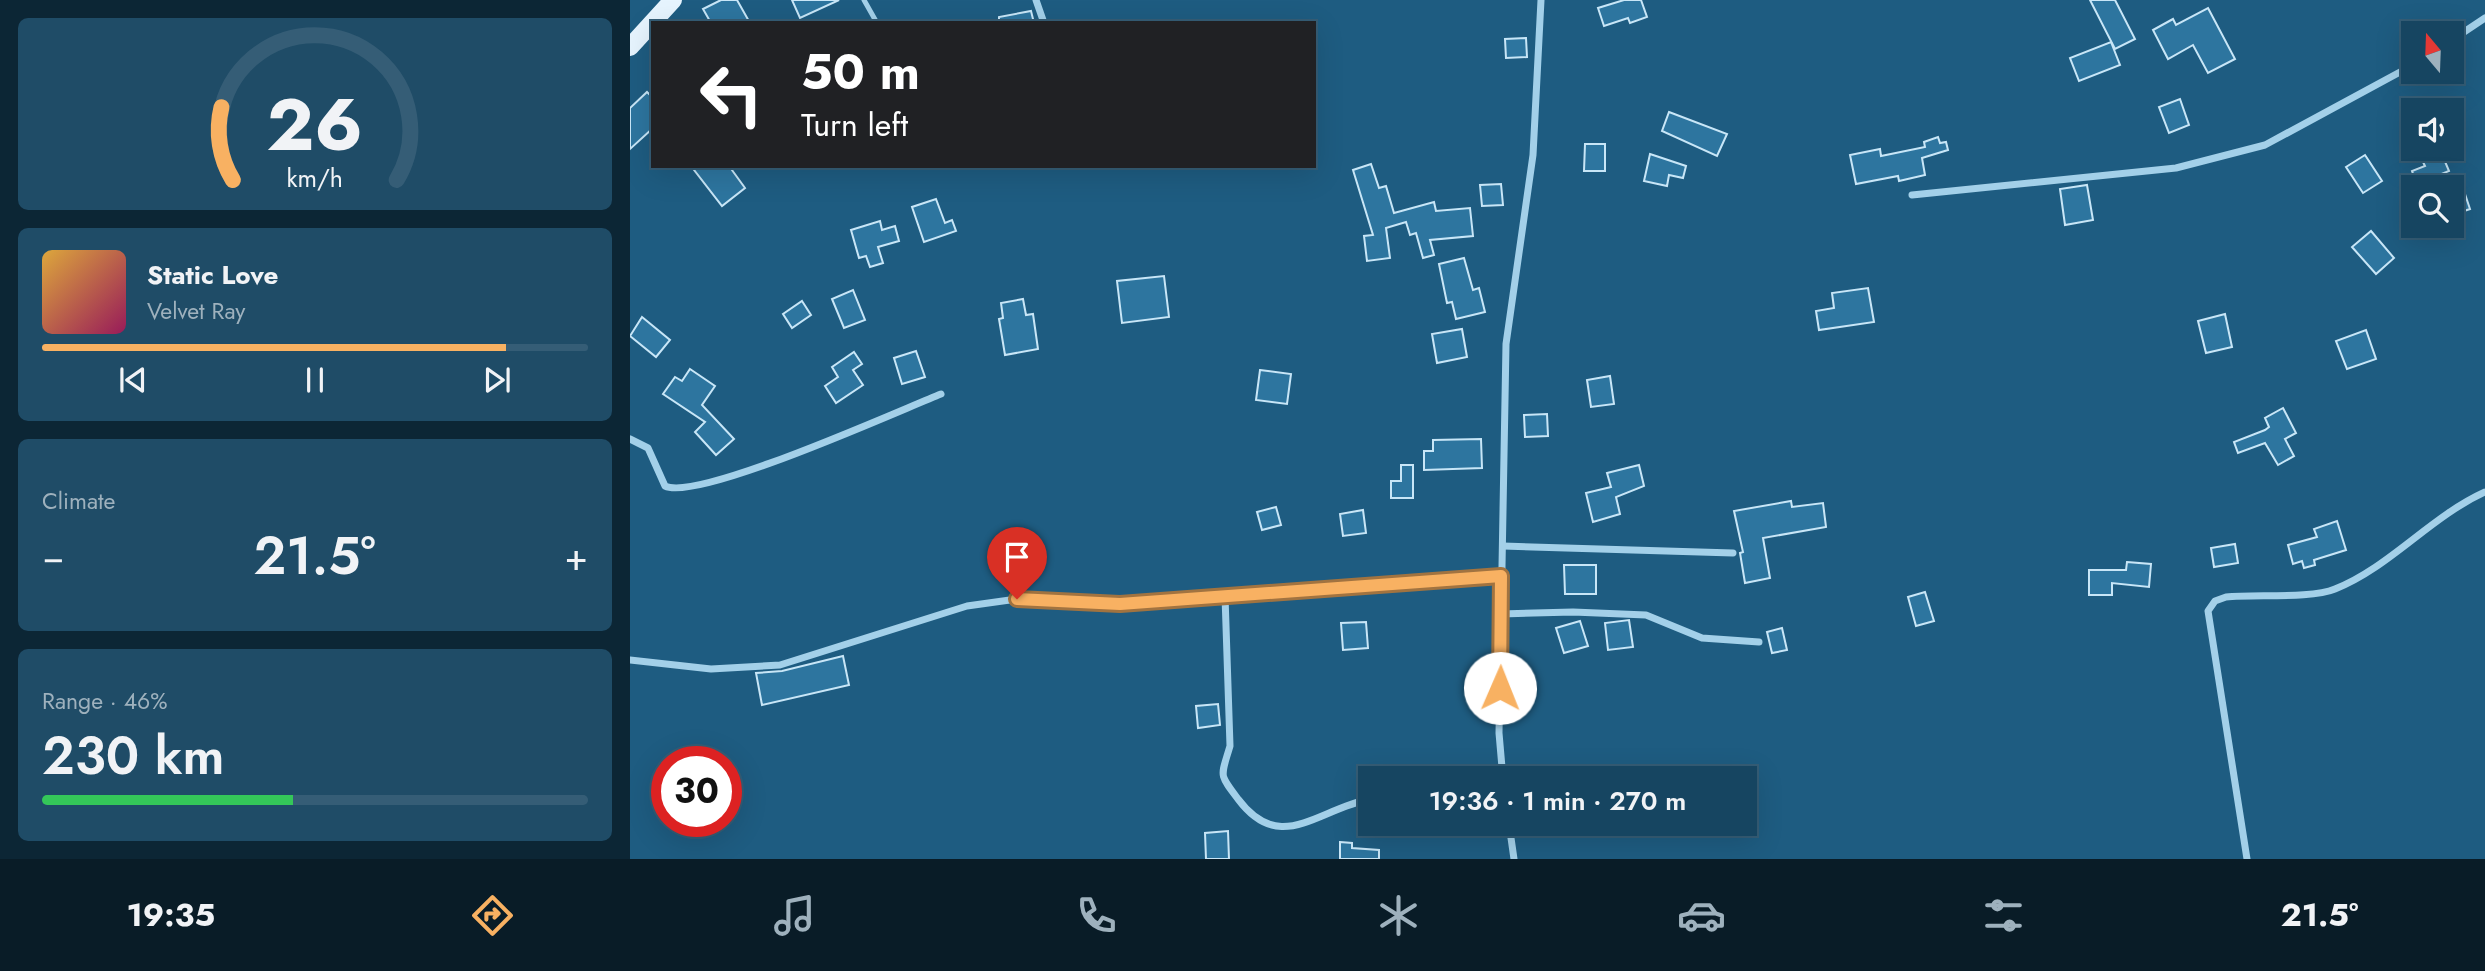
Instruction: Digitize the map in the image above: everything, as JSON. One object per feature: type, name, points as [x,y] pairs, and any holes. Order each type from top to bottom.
[{"type":"main road","points":[[654,21],[673,0]]},
{"type":"main road","points":[[630,47],[651,24]]},
{"type":"street","points":[[1035,0],[1043,21]]},
{"type":"street","points":[[1501,766],[1499,733],[1506,344],[1533,155],[1541,0]]},
{"type":"street","points":[[2464,32],[2485,18]]},
{"type":"street","points":[[1912,195],[2176,168],[2217,159],[2266,145],[2401,72]]},
{"type":"street","points":[[630,439],[648,448],[665,486],[682,489],[750,470],[941,394]]},
{"type":"street","points":[[2247,859],[2208,611],[2215,601],[2226,597],[2333,590],[2376,566],[2467,500],[2485,492]]},
{"type":"street","points":[[1503,546],[1733,553]]},
{"type":"street","points":[[630,660],[711,669],[767,666],[802,659],[967,606],[993,601],[1120,604],[1501,576]]},
{"type":"street","points":[[1225,596],[1230,746],[1221,767],[1223,780],[1254,819],[1269,827],[1292,827],[1329,810],[1358,802]]},
{"type":"street","points":[[1501,614],[1632,613],[1663,620],[1702,638],[1759,642]]},
{"type":"street","points":[[1511,836],[1514,859]]},
{"type":"lane","points":[[864,0],[876,21]]},
{"type":"building","points":[[721,0],[737,0],[749,21],[710,21],[703,9]]},
{"type":"building","points":[[792,0],[839,0],[800,18]]},
{"type":"building","points":[[1624,0],[1641,0],[1647,17],[1630,23],[1628,18],[1604,26],[1598,8]]},
{"type":"building","points":[[2090,0],[2115,0],[2135,39],[2115,49]]},
{"type":"building","points":[[2208,8],[2235,59],[2208,73],[2193,45],[2168,59],[2153,30],[2173,19],[2176,25]]},
{"type":"building","points":[[1031,11],[1034,21],[999,21],[999,17]]},
{"type":"building","points":[[1526,38],[1527,57],[1506,58],[1505,39]]},
{"type":"building","points":[[2111,42],[2120,65],[2079,81],[2070,58]]},
{"type":"building","points":[[647,92],[651,96],[651,130],[630,149],[630,108]]},
{"type":"building","points":[[2180,99],[2189,125],[2169,133],[2159,107]]},
{"type":"building","points":[[1669,112],[1727,134],[1717,156],[1662,131]]},
{"type":"building","points":[[1938,137],[1940,143],[1946,142],[1948,150],[1922,158],[1925,175],[1899,181],[1898,176],[1856,184],[1850,155],[1880,149],[1881,156],[1925,147],[1924,142]]},
{"type":"building","points":[[1585,144],[1605,144],[1605,171],[1584,171]]},
{"type":"building","points":[[1650,154],[1686,166],[1683,178],[1669,175],[1667,186],[1644,181]]},
{"type":"building","points":[[2365,155],[2382,181],[2363,193],[2346,167]]},
{"type":"building","points":[[2422,161],[2445,161],[2449,171],[2439,175],[2414,175],[2412,171],[2425,166]]},
{"type":"building","points":[[1371,164],[1379,188],[1386,186],[1394,213],[1434,202],[1436,211],[1470,208],[1473,236],[1430,240],[1434,255],[1423,258],[1416,233],[1410,235],[1406,222],[1386,228],[1390,258],[1367,261],[1364,236],[1373,235],[1353,170]]},
{"type":"building","points":[[693,168],[730,168],[745,188],[722,206]]},
{"type":"building","points":[[1501,184],[1503,205],[1482,206],[1480,185]]},
{"type":"building","points":[[2087,185],[2093,220],[2065,225],[2060,189]]},
{"type":"building","points":[[2464,191],[2470,209],[2464,211]]},
{"type":"building","points":[[936,199],[945,223],[952,220],[956,231],[924,242],[912,207]]},
{"type":"building","points":[[880,221],[882,230],[895,226],[899,241],[878,247],[883,263],[870,267],[866,256],[859,258],[851,230]]},
{"type":"building","points":[[2371,231],[2394,258],[2376,274],[2352,247]]},
{"type":"building","points":[[1464,258],[1473,290],[1479,288],[1485,312],[1456,319],[1452,302],[1447,303],[1439,264]]},
{"type":"building","points":[[1164,276],[1169,317],[1122,323],[1117,281]]},
{"type":"building","points":[[1868,288],[1874,322],[1819,330],[1816,311],[1834,308],[1832,293]]},
{"type":"building","points":[[853,290],[865,320],[844,328],[832,299]]},
{"type":"building","points":[[1023,299],[1026,315],[1033,314],[1038,349],[1005,355],[999,319],[1003,318],[1001,303]]},
{"type":"building","points":[[802,301],[811,315],[792,328],[783,314]]},
{"type":"building","points":[[2225,314],[2232,347],[2206,353],[2198,321]]},
{"type":"building","points":[[642,317],[670,340],[656,357],[630,336]]},
{"type":"building","points":[[1462,329],[1467,357],[1437,363],[1432,334]]},
{"type":"building","points":[[2366,330],[2376,359],[2347,369],[2336,341]]},
{"type":"building","points":[[916,351],[925,377],[902,384],[894,358]]},
{"type":"building","points":[[854,352],[862,364],[853,370],[863,385],[836,403],[825,386],[838,377],[832,367]]},
{"type":"building","points":[[690,369],[715,386],[702,405],[734,439],[716,455],[695,432],[705,422],[663,394],[675,377],[682,381]]},
{"type":"building","points":[[1260,370],[1291,374],[1287,404],[1256,400]]},
{"type":"building","points":[[1610,376],[1614,404],[1591,407],[1587,380]]},
{"type":"building","points":[[2283,408],[2296,433],[2285,439],[2294,456],[2278,465],[2265,443],[2238,453],[2234,442],[2265,430],[2269,427],[2265,418]]},
{"type":"building","points":[[1547,414],[1548,436],[1525,437],[1524,415]]},
{"type":"building","points":[[1481,439],[1482,468],[1424,470],[1424,451],[1433,451],[1433,440]]},
{"type":"building","points":[[1401,465],[1413,465],[1413,498],[1391,498],[1391,481],[1401,481]]},
{"type":"building","points":[[1639,465],[1644,486],[1616,497],[1620,514],[1593,522],[1586,493],[1611,487],[1607,473]]},
{"type":"building","points":[[1791,501],[1792,507],[1823,503],[1826,527],[1763,538],[1770,578],[1745,583],[1740,553],[1743,552],[1734,511]]},
{"type":"building","points":[[1276,507],[1281,525],[1262,530],[1257,512]]},
{"type":"building","points":[[1363,510],[1366,533],[1343,536],[1340,514]]},
{"type":"building","points":[[2337,521],[2346,550],[2314,560],[2315,565],[2304,568],[2302,561],[2293,564],[2288,545],[2317,537],[2314,529]]},
{"type":"building","points":[[2235,544],[2238,563],[2214,567],[2211,548]]},
{"type":"building","points":[[2127,562],[2151,564],[2149,587],[2112,583],[2112,595],[2089,595],[2089,570],[2126,570]]},
{"type":"building","points":[[1564,565],[1596,565],[1596,594],[1565,594]]},
{"type":"building","points":[[1925,592],[1934,621],[1916,626],[1908,597]]},
{"type":"building","points":[[1629,620],[1633,647],[1608,650],[1605,623]]},
{"type":"building","points":[[1580,621],[1588,646],[1564,653],[1556,628]]},
{"type":"building","points":[[1366,622],[1368,648],[1343,650],[1341,623]]},
{"type":"building","points":[[1782,628],[1787,650],[1772,653],[1767,632]]},
{"type":"building","points":[[843,656],[849,685],[762,705],[756,673],[782,671]]},
{"type":"building","points":[[1218,704],[1220,725],[1198,728],[1196,706]]},
{"type":"building","points":[[1228,831],[1229,859],[1206,859],[1205,833]]},
{"type":"building","points":[[1340,842],[1352,843],[1352,848],[1379,850],[1379,859],[1340,859]]},
{"type":"route","points":[[1017,599],[1120,604],[1501,576],[1500,688]]}]
